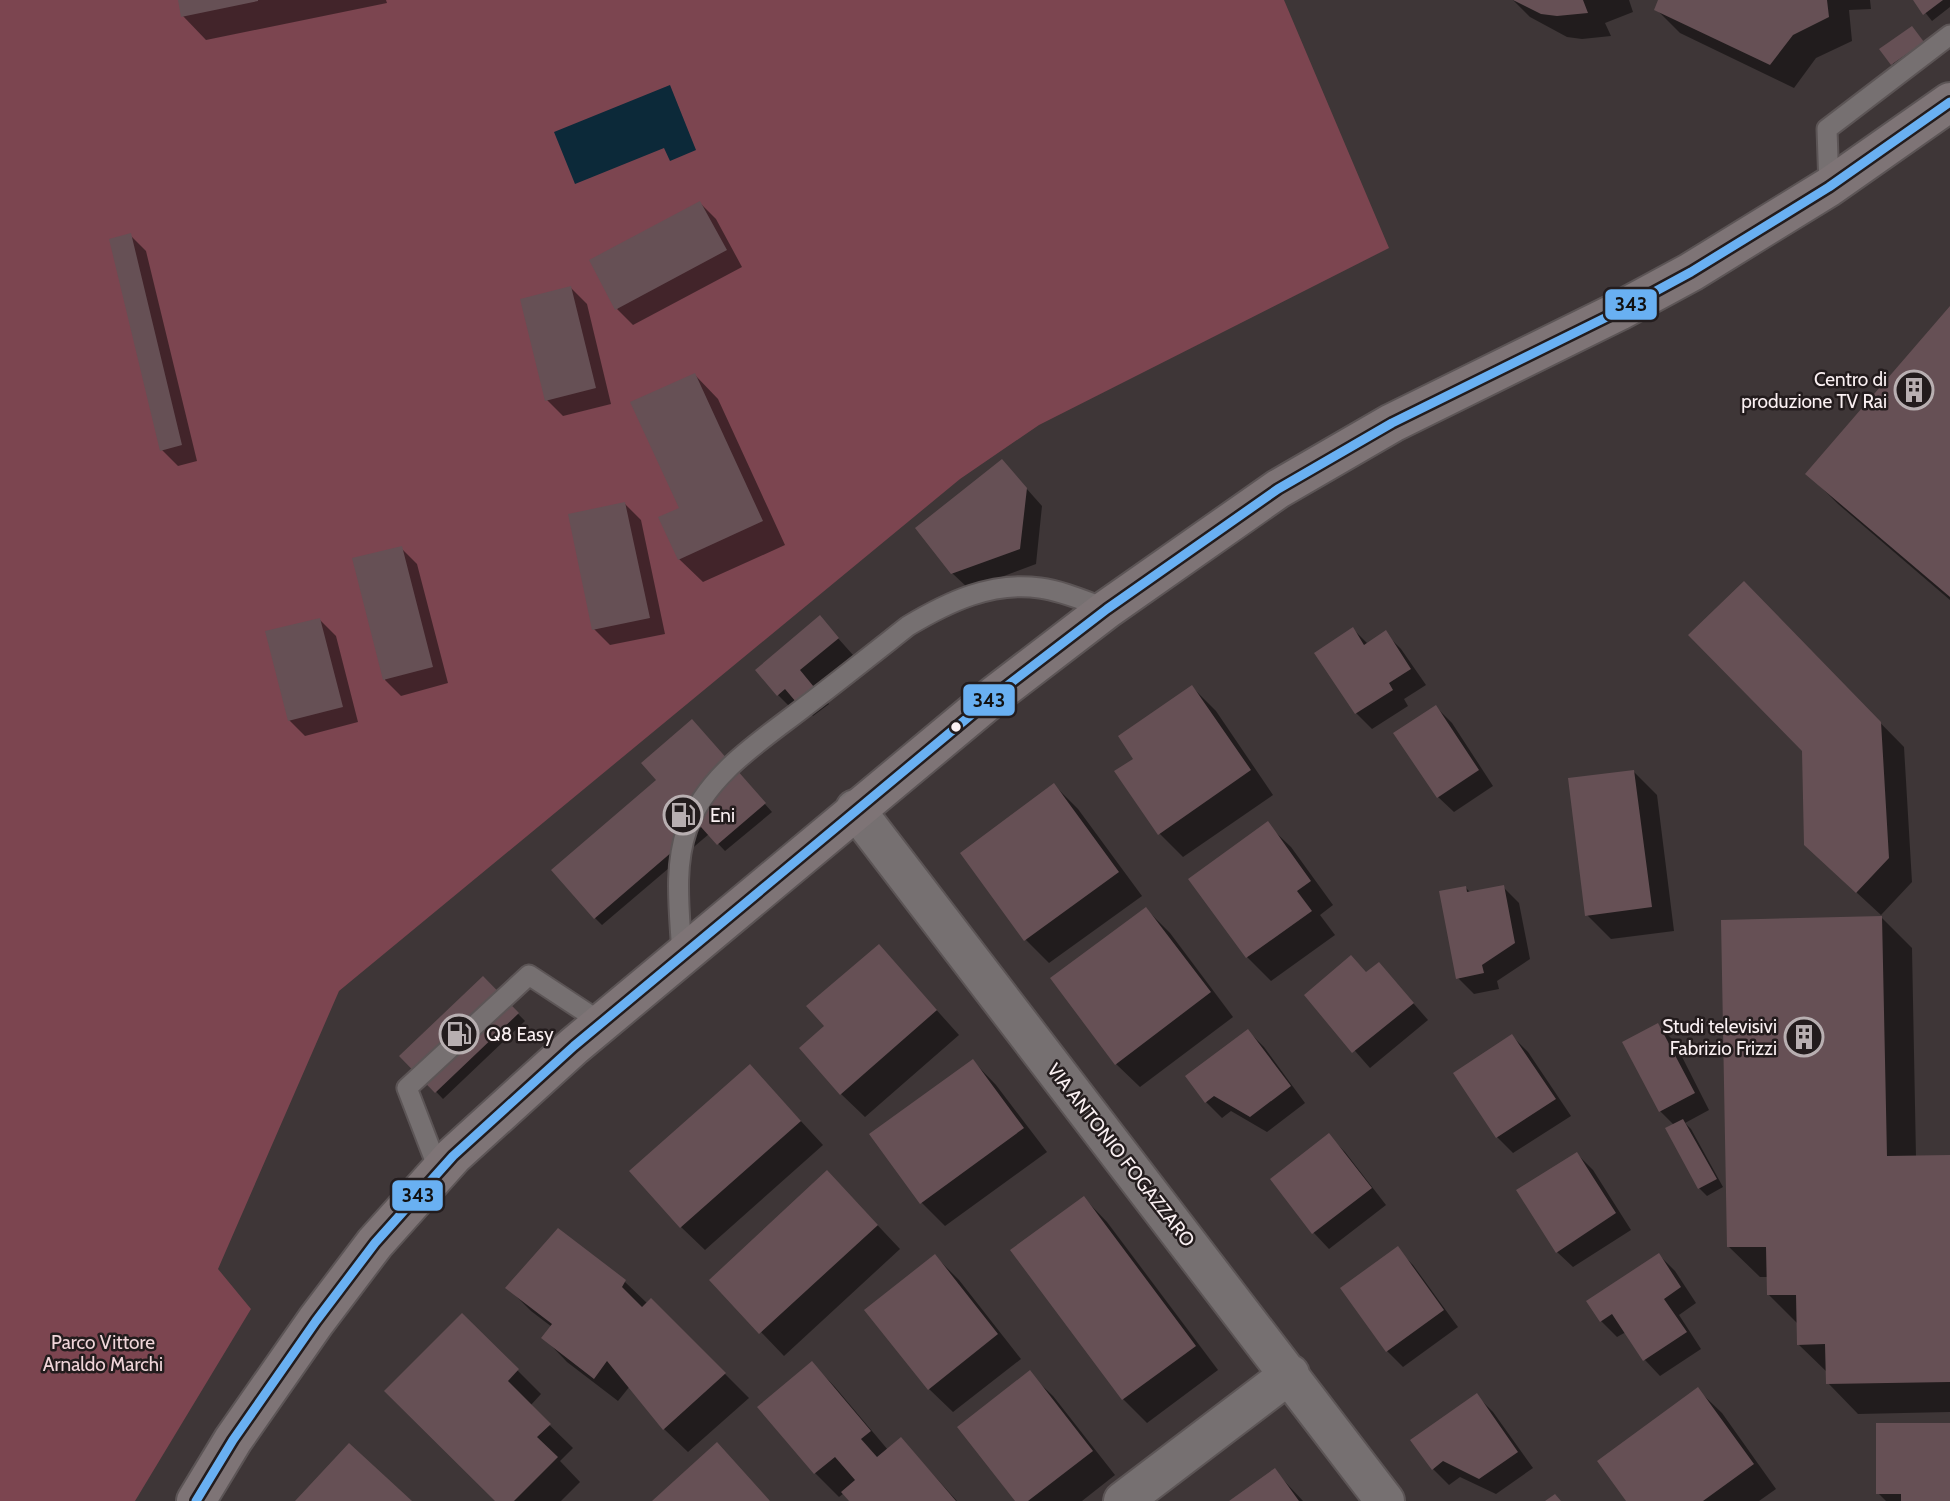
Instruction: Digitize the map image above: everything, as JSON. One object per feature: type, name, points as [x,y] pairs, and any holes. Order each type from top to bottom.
[{"type":"main road","points":[[196,1501],[240,1429],[309,1330],[375,1243],[439,1171],[527,1087],[855,809],[1004,687],[1212,534],[1324,461],[1458,389],[1644,298],[1728,250],[1829,187],[1950,102]]},
{"type":"street","name":"VIA ANTONIO FOGAZZARO","points":[[855,809],[1385,1501]]},
{"type":"street","points":[[1123,1501],[1290,1374]]},
{"type":"lane","points":[[1829,187],[1827,129],[1950,35]]},
{"type":"lane","points":[[682,956],[678,875],[687,831],[696,807],[715,783],[755,746],[908,626],[932,612],[974,594],[1018,586],[1042,588],[1107,609]]},
{"type":"lane","points":[[439,1171],[407,1088],[529,975],[602,1023]]},
{"type":"green space","name":"Parco Vittore Arnaldo Marchi","points":[[0,0],[1284,0],[1389,248],[1039,425],[960,479],[339,991],[218,1269],[251,1309],[135,1501],[0,1501]]},
{"type":"water","points":[[670,85],[696,150],[670,161],[664,148],[575,184],[554,132]]},
{"type":"building","points":[[178,0],[258,0],[258,1],[181,17]]},
{"type":"building","points":[[1513,0],[1583,0],[1588,13],[1557,16],[1541,14]]},
{"type":"building","points":[[1658,0],[1827,0],[1829,17],[1793,35],[1770,65],[1654,10]]},
{"type":"building","points":[[1913,0],[1943,0],[1923,15]]},
{"type":"building","points":[[1912,26],[1924,42],[1891,65],[1879,49]]},
{"type":"building","points":[[700,201],[727,250],[615,310],[589,260]]},
{"type":"building","points":[[131,233],[182,445],[160,451],[109,239]]},
{"type":"building","points":[[571,286],[596,388],[545,401],[520,299]]},
{"type":"building","name":"Centro di produzione TV Rai","points":[[1950,306],[1950,597],[1805,474]]},
{"type":"building","points":[[695,373],[763,521],[678,560],[658,517],[679,508],[630,402]]},
{"type":"building","points":[[1002,459],[1027,488],[1020,549],[951,574],[915,528]]},
{"type":"building","points":[[625,502],[650,618],[592,630],[568,514]]},
{"type":"building","points":[[402,546],[433,667],[383,680],[352,558]]},
{"type":"building","points":[[1744,581],[1881,722],[1889,858],[1856,893],[1804,845],[1802,751],[1688,635]]},
{"type":"building","points":[[820,615],[839,638],[800,670],[814,687],[796,702],[785,689],[777,696],[755,670]]},
{"type":"building","points":[[320,618],[343,707],[288,721],[265,631]]},
{"type":"building","points":[[1353,627],[1364,645],[1386,630],[1411,669],[1389,683],[1393,690],[1355,714],[1314,653]]},
{"type":"building","points":[[1192,685],[1251,770],[1158,835],[1114,771],[1133,759],[1118,736]]},
{"type":"building","points":[[1436,705],[1479,770],[1437,798],[1393,733]]},
{"type":"building","name":"Eni","points":[[692,719],[766,803],[717,845],[701,827],[594,919],[551,870],[656,780],[641,763]]},
{"type":"building","points":[[1634,770],[1652,907],[1585,916],[1568,778]]},
{"type":"building","points":[[1054,783],[1119,872],[1024,941],[960,853]]},
{"type":"building","points":[[1268,821],[1311,881],[1297,891],[1312,911],[1246,958],[1188,879]]},
{"type":"building","points":[[1504,885],[1515,943],[1482,965],[1484,973],[1456,979],[1439,891],[1466,886],[1467,892]]},
{"type":"building","points":[[1146,907],[1211,992],[1115,1065],[1050,978]]},
{"type":"building","name":"Studi televisivi Fabrizio Frizzi","points":[[1882,916],[1887,1156],[1950,1155],[1950,1382],[1826,1384],[1825,1344],[1797,1345],[1796,1295],[1767,1295],[1766,1247],[1727,1247],[1721,920]]},
{"type":"building","points":[[879,944],[937,1010],[840,1095],[799,1048],[824,1026],[806,1006]]},
{"type":"building","points":[[1351,955],[1366,972],[1379,962],[1414,1003],[1352,1053],[1304,995]]},
{"type":"building","name":"Q8 Easy","points":[[483,976],[519,1013],[435,1093],[399,1056]]},
{"type":"building","points":[[1658,1023],[1695,1093],[1659,1112],[1622,1042]]},
{"type":"building","points":[[1248,1029],[1291,1086],[1250,1117],[1214,1096],[1205,1103],[1185,1076]]},
{"type":"building","points":[[1512,1034],[1556,1099],[1496,1138],[1453,1073]]},
{"type":"building","points":[[973,1059],[1024,1128],[920,1204],[869,1134]]},
{"type":"building","points":[[750,1064],[801,1121],[680,1228],[629,1171]]},
{"type":"building","points":[[1683,1119],[1717,1179],[1698,1189],[1665,1128]]},
{"type":"building","points":[[1329,1133],[1372,1188],[1312,1234],[1270,1179]]},
{"type":"building","points":[[1577,1152],[1616,1213],[1556,1253],[1516,1190]]},
{"type":"building","points":[[827,1170],[878,1225],[759,1334],[709,1280]]},
{"type":"building","points":[[1084,1196],[1196,1346],[1122,1400],[1010,1250]]},
{"type":"building","points":[[558,1228],[626,1280],[622,1287],[642,1307],[651,1298],[726,1373],[663,1430],[607,1361],[594,1379],[541,1338],[552,1324],[505,1288]]},
{"type":"building","points":[[1398,1246],[1444,1310],[1386,1352],[1340,1288]]},
{"type":"building","points":[[1659,1253],[1681,1287],[1664,1299],[1687,1332],[1643,1361],[1612,1314],[1600,1322],[1586,1301]]},
{"type":"building","points":[[935,1254],[998,1334],[928,1390],[864,1310]]},
{"type":"building","points":[[462,1313],[519,1369],[508,1381],[551,1424],[537,1437],[558,1457],[514,1501],[495,1501],[384,1391]]},
{"type":"building","points":[[812,1361],[871,1431],[861,1439],[877,1457],[901,1437],[956,1501],[849,1501],[841,1492],[855,1480],[835,1457],[814,1474],[757,1407]]},
{"type":"building","points":[[1030,1370],[1093,1451],[1028,1501],[1015,1501],[957,1427]]},
{"type":"building","points":[[1698,1387],[1754,1464],[1703,1501],[1626,1501],[1597,1461]]},
{"type":"building","points":[[1477,1393],[1518,1452],[1479,1479],[1443,1461],[1432,1470],[1410,1440]]},
{"type":"building","points":[[1876,1423],[1950,1423],[1950,1501],[1901,1501],[1901,1494],[1876,1494]]},
{"type":"building","points":[[717,1442],[770,1501],[652,1501]]},
{"type":"building","points":[[349,1443],[412,1501],[295,1501]]},
{"type":"building","points":[[1275,1468],[1299,1501],[1229,1501]]},
{"type":"building","points":[[1555,1494],[1561,1501],[1545,1501]]},
{"type":"transit line","name":"343","points":[[196,1501],[233,1440],[316,1321],[375,1243],[453,1156],[574,1046],[995,695],[1107,609],[1278,489],[1392,423],[1619,311],[1691,272],[1829,187],[1950,102]]},
{"type":"place","name":"Centro di produzione TV Rai","points":[[1914,390]]},
{"type":"place","name":"Eni","points":[[683,815]]},
{"type":"place","name":"Q8 Easy","points":[[459,1034]]},
{"type":"place","name":"Studi televisivi Fabrizio Frizzi","points":[[1804,1037]]}]
